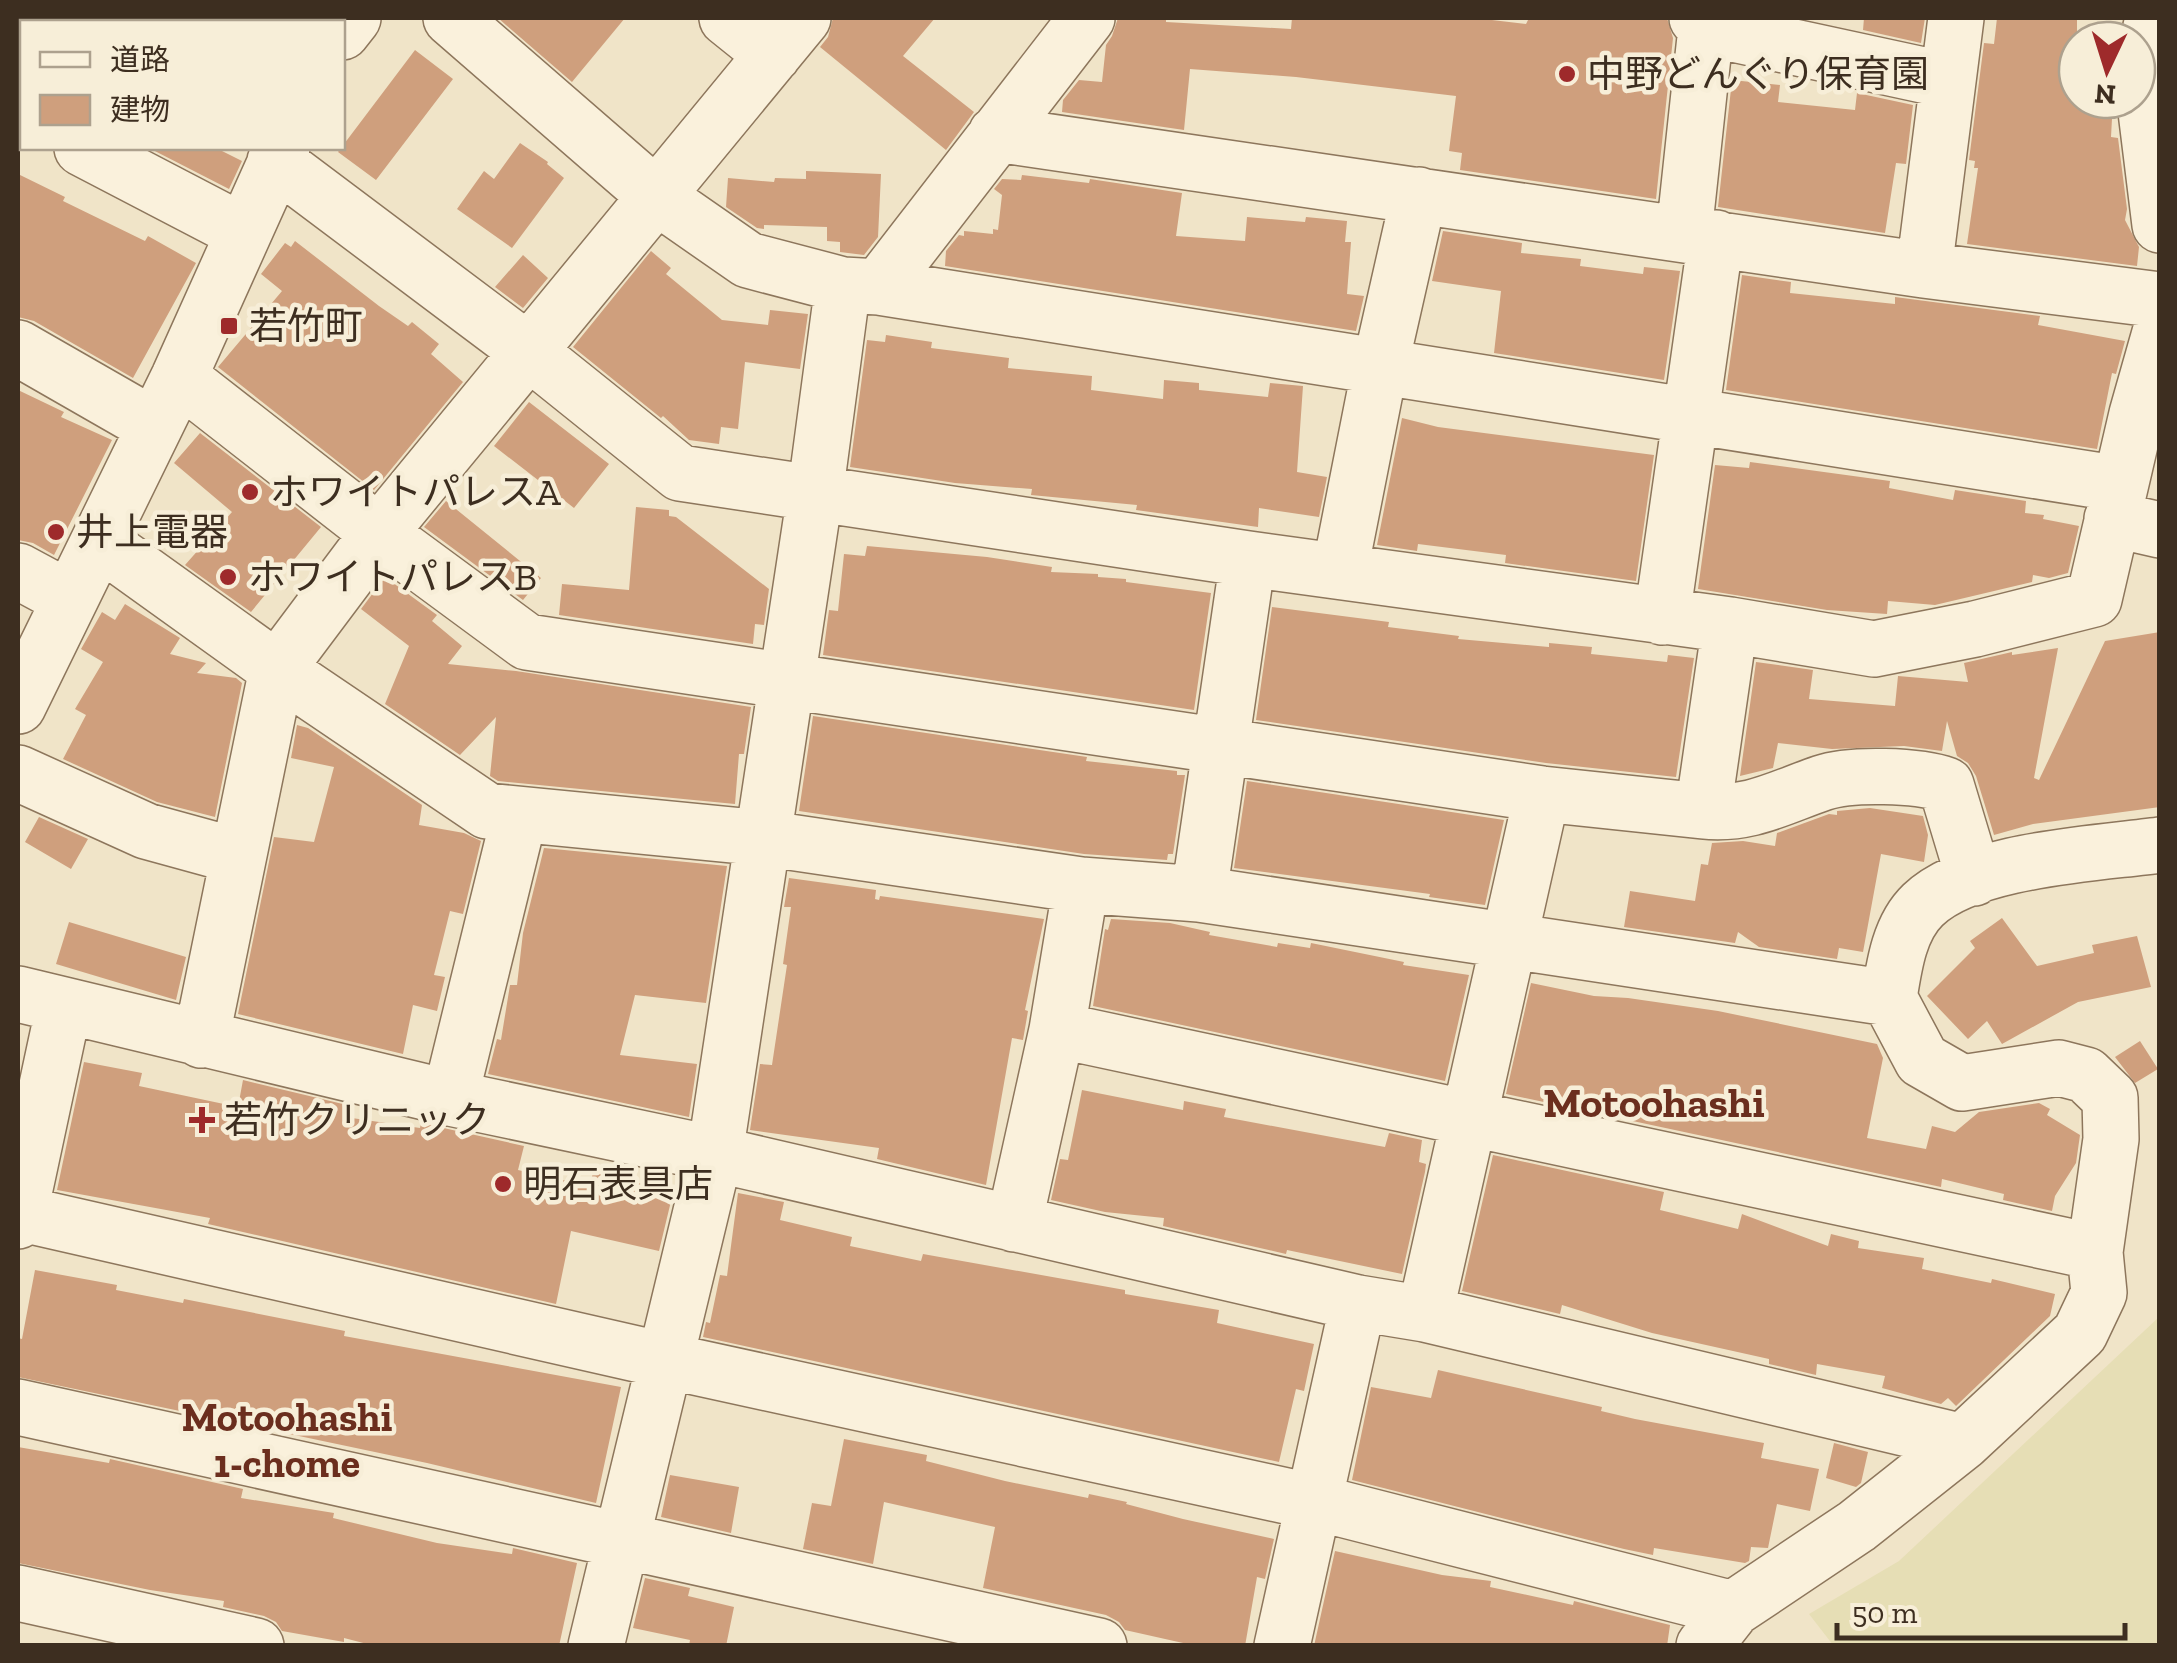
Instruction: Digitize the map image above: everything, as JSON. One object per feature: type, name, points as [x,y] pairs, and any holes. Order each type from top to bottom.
[{"type":"street","points":[[451,18],[656,196],[748,260],[861,286],[1692,418],[2130,511]]},
{"type":"street","points":[[201,1040],[276,669],[379,533],[788,36],[727,18]]},
{"type":"street","points":[[596,1646],[715,1154],[815,494],[861,286],[996,134],[1087,18]]},
{"type":"street","points":[[1924,270],[1956,18]]},
{"type":"street","points":[[2153,18],[2141,71],[2160,225]]},
{"type":"street","points":[[1662,616],[1692,418],[1700,235],[1701,23],[1946,80]]},
{"type":"street","points":[[996,134],[1924,270],[2160,300]]},
{"type":"street","points":[[86,150],[242,232]]},
{"type":"street","points":[[18,706],[100,542],[279,154],[680,473],[1248,560],[1730,625],[1874,649],[2094,599],[2130,511],[2160,333]]},
{"type":"street","points":[[1340,570],[1380,367],[1420,195]]},
{"type":"street","points":[[18,348],[154,426]]},
{"type":"street","points":[[178,376],[379,533],[527,642],[1542,794],[1724,814],[1768,806],[1826,781],[1929,778],[1946,785],[1974,878]]},
{"type":"street","points":[[100,542],[276,669],[487,811],[762,838],[1082,885],[1199,894],[1889,998]]},
{"type":"street","points":[[1199,894],[1248,560]]},
{"type":"street","points":[[18,570],[70,599]]},
{"type":"street","points":[[1703,811],[1730,625]]},
{"type":"street","points":[[18,773],[146,831],[237,856]]},
{"type":"street","points":[[1425,1314],[1542,794]]},
{"type":"street","points":[[450,1098],[519,817]]},
{"type":"street","points":[[1963,1442],[1425,1314],[1358,1303],[715,1154],[450,1098],[41,1000],[18,1216],[1314,1502],[1726,1633],[1963,1442],[2080,1333],[2099,1292],[2095,1252],[2110,1138],[2110,1098],[2086,1075],[2060,1068],[1962,1083],[1922,1060],[1889,998],[1904,934],[1921,907],[1945,888],[1974,878],[2020,864],[2160,846]]},
{"type":"street","points":[[1014,1224],[1056,1030],[1082,885]]},
{"type":"street","points":[[1056,1030],[2095,1252]]},
{"type":"street","points":[[1282,1646],[1358,1303]]},
{"type":"street","points":[[18,1406],[1098,1646]]},
{"type":"street","points":[[18,1593],[256,1646]]},
{"type":"shaded area","points":[[2159,1317],[2159,1645],[1833,1645],[1809,1614],[1899,1561]]},
{"type":"building","points":[[498,18],[625,18],[572,82]]},
{"type":"building","points":[[833,18],[935,18],[903,56],[974,112],[946,150],[820,47],[828,37]]},
{"type":"building","points":[[1118,18],[1166,18],[1166,22],[1291,29],[1292,18],[1475,18],[1526,24],[1529,18],[1667,18],[1673,38],[1656,199],[1460,170],[1462,153],[1449,151],[1456,96],[1190,69],[1184,130],[1062,112],[1063,100],[1079,80],[1102,82],[1106,45]]},
{"type":"building","points":[[1864,18],[1925,18],[1921,43],[1863,30]]},
{"type":"building","points":[[1997,18],[2077,18],[2057,20],[2057,120],[2112,120],[2111,137],[2118,138],[2125,220],[2139,247],[2137,266],[1967,244],[1978,168],[1974,168],[1975,161],[1969,160],[1984,43],[1994,44]]},
{"type":"building","points":[[415,50],[453,79],[376,180],[338,152],[345,150],[345,143]]},
{"type":"building","points":[[1732,80],[1780,85],[1778,102],[1855,110],[1857,93],[1913,105],[1906,164],[1896,163],[1885,233],[1718,207]]},
{"type":"building","points":[[520,143],[564,178],[512,248],[457,209],[484,171],[494,179]]},
{"type":"building","points":[[153,150],[220,150],[242,161],[229,189]]},
{"type":"building","points":[[806,171],[881,174],[878,237],[864,255],[840,252],[840,242],[827,241],[827,227],[757,228],[726,207],[728,178],[774,182],[775,178],[806,179]]},
{"type":"building","points":[[18,174],[65,197],[63,201],[145,241],[148,236],[196,263],[133,378],[34,321],[18,317]]},
{"type":"building","points":[[1022,175],[1089,183],[1090,179],[1182,193],[1176,236],[1245,241],[1247,217],[1347,221],[1345,242],[1351,242],[1347,294],[1364,296],[1356,331],[945,266],[946,251],[959,235],[964,236],[964,231],[993,234],[993,229],[998,230],[1002,195],[994,189],[1002,179],[1021,180]]},
{"type":"building","points":[[1443,231],[1522,243],[1521,253],[1581,259],[1580,266],[1643,274],[1644,267],[1680,271],[1664,380],[1494,353],[1501,291],[1432,281]]},
{"type":"building","points":[[295,241],[379,306],[408,326],[412,322],[439,344],[431,354],[463,382],[374,490],[218,367],[282,291],[261,274],[285,243],[291,247]]},
{"type":"building","points":[[651,251],[671,268],[666,274],[722,320],[768,325],[770,310],[808,314],[800,369],[745,362],[738,429],[721,427],[719,444],[689,440],[573,347]]},
{"type":"building","points":[[523,255],[548,278],[523,308],[495,287]]},
{"type":"building","points":[[1742,275],[1791,282],[1790,293],[1895,304],[1895,297],[2040,316],[2038,325],[2125,341],[2116,374],[2112,373],[2097,449],[1726,390]]},
{"type":"building","points":[[886,335],[932,342],[931,348],[1009,358],[1008,368],[1092,376],[1091,390],[1163,399],[1164,380],[1199,383],[1199,390],[1268,397],[1270,383],[1303,386],[1297,472],[1327,477],[1319,517],[1259,508],[1258,527],[1136,510],[1137,505],[1031,495],[1032,489],[955,483],[850,467],[867,340],[885,342]]},
{"type":"building","points":[[18,390],[64,412],[61,417],[112,440],[54,555],[18,540]]},
{"type":"building","points":[[529,402],[609,464],[574,508],[494,446]]},
{"type":"building","points":[[1402,418],[1438,427],[1654,455],[1636,581],[1505,563],[1506,555],[1418,544],[1417,551],[1377,545]]},
{"type":"building","points":[[200,433],[321,527],[251,612],[185,565],[232,512],[174,463]]},
{"type":"building","points":[[1750,462],[1890,481],[1889,488],[1953,500],[1955,490],[2026,501],[2025,513],[2079,526],[2068,573],[2049,578],[2033,575],[2032,582],[1935,605],[1888,601],[1887,614],[1827,610],[1698,589],[1715,465],[1749,468]]},
{"type":"building","points":[[446,501],[541,578],[523,600],[424,527]]},
{"type":"building","points":[[636,507],[669,510],[669,516],[676,517],[769,589],[764,625],[755,624],[753,644],[559,615],[562,584],[629,590]]},
{"type":"building","points":[[867,546],[987,557],[1052,567],[1051,572],[1098,574],[1126,582],[1211,593],[1194,710],[823,655],[829,610],[838,611],[844,554],[865,556]]},
{"type":"building","points":[[385,577],[437,615],[432,621],[462,646],[448,664],[751,707],[744,754],[739,754],[735,804],[498,781],[490,776],[496,717],[460,755],[385,704],[409,646],[361,609]]},
{"type":"building","points":[[125,604],[180,638],[170,654],[206,663],[197,673],[236,678],[242,683],[215,817],[157,802],[63,759],[86,715],[75,709],[103,662],[81,649],[102,612],[115,620]]},
{"type":"building","points":[[1272,607],[1389,622],[1388,627],[1459,636],[1458,639],[1592,647],[1591,654],[1667,662],[1668,655],[1694,658],[1676,777],[1546,763],[1256,720]]},
{"type":"building","points":[[2160,632],[2160,807],[2033,824],[1994,835],[1976,776],[1968,763],[1957,756],[1947,721],[1942,751],[1904,746],[1832,749],[1778,743],[1773,768],[1740,776],[1756,662],[1813,670],[1809,699],[1895,706],[1898,676],[1968,682],[1964,663],[2012,652],[2058,648],[2034,778],[2039,780],[2105,641]]},
{"type":"building","points":[[813,716],[1087,757],[1086,761],[1177,771],[1177,775],[1185,775],[1173,854],[1168,854],[1167,860],[1084,854],[799,811]]},
{"type":"building","points":[[297,725],[308,728],[422,805],[419,825],[464,833],[481,841],[463,914],[450,911],[434,975],[445,977],[437,1011],[413,1005],[403,1054],[238,1014],[274,837],[314,842],[334,767],[291,758]]},
{"type":"building","points":[[1247,781],[1504,820],[1485,905],[1234,868]]},
{"type":"building","points":[[1870,808],[1923,816],[1928,835],[1924,862],[1881,854],[1863,952],[1839,948],[1837,959],[1759,947],[1738,932],[1735,943],[1624,927],[1630,891],[1695,901],[1701,864],[1708,865],[1712,843],[1743,841],[1775,846],[1777,833],[1829,814],[1837,815],[1837,811]]},
{"type":"building","points":[[39,817],[88,839],[71,869],[25,842]]},
{"type":"building","points":[[544,848],[727,866],[706,1003],[635,995],[620,1055],[697,1064],[689,1117],[488,1074],[497,1039],[501,1040],[510,985],[517,985],[523,933]]},
{"type":"building","points":[[789,878],[876,890],[875,899],[879,900],[880,896],[1044,919],[1025,1010],[1028,1011],[1023,1040],[1012,1038],[986,1185],[877,1159],[879,1148],[750,1130],[760,1064],[772,1065],[787,965],[783,964],[791,907],[784,907]]},
{"type":"building","points":[[2002,918],[2037,966],[2094,953],[2092,945],[2137,936],[2151,987],[2078,1002],[2002,1044],[1987,1021],[1968,1039],[1927,996],[1975,948],[1970,941]]},
{"type":"building","points":[[1111,919],[1170,923],[1210,932],[1209,935],[1277,947],[1278,943],[1310,948],[1311,943],[1404,962],[1403,965],[1469,975],[1445,1081],[1093,1006],[1105,929],[1108,930]]},
{"type":"building","points":[[69,922],[186,957],[176,1000],[56,964]]},
{"type":"building","points":[[1531,983],[1594,996],[1718,1011],[1877,1044],[1883,1058],[1867,1138],[1926,1149],[1932,1126],[1955,1132],[1979,1112],[2039,1103],[2050,1109],[2047,1115],[2080,1135],[2076,1163],[2055,1196],[2052,1211],[2003,1200],[2004,1194],[1942,1179],[1941,1187],[1506,1094]]},
{"type":"building","points":[[2140,1041],[2158,1069],[2135,1083],[2115,1057]]},
{"type":"building","points":[[84,1062],[142,1073],[139,1086],[238,1107],[243,1080],[347,1105],[345,1117],[420,1128],[421,1123],[524,1146],[518,1170],[590,1186],[593,1172],[647,1185],[645,1191],[672,1197],[659,1251],[571,1231],[556,1304],[208,1224],[210,1218],[57,1190]]},
{"type":"building","points":[[1082,1090],[1183,1110],[1184,1101],[1226,1109],[1224,1117],[1385,1147],[1389,1133],[1422,1140],[1419,1162],[1426,1164],[1425,1172],[1402,1274],[1287,1250],[1286,1254],[1163,1226],[1164,1218],[1105,1212],[1051,1200],[1060,1159],[1068,1160]]},
{"type":"building","points":[[1493,1155],[1664,1192],[1660,1210],[1738,1229],[1742,1214],[1828,1246],[1831,1234],[1859,1241],[1858,1248],[1924,1258],[1922,1269],[1991,1283],[1992,1279],[2055,1294],[2050,1316],[1956,1406],[1948,1398],[1941,1404],[1882,1388],[1885,1376],[1817,1364],[1816,1375],[1769,1364],[1769,1359],[1652,1333],[1562,1305],[1560,1314],[1462,1291]]},
{"type":"building","points":[[738,1193],[784,1202],[780,1220],[852,1237],[850,1246],[921,1261],[923,1254],[1125,1290],[1125,1294],[1219,1310],[1217,1323],[1314,1344],[1304,1391],[1296,1389],[1279,1462],[703,1337],[706,1322],[710,1323],[720,1275],[727,1276]]},
{"type":"building","points":[[35,1270],[117,1285],[116,1290],[183,1303],[184,1299],[345,1331],[344,1336],[621,1387],[596,1503],[427,1463],[18,1377],[18,1338],[22,1339]]},
{"type":"building","points":[[1438,1370],[1602,1407],[1601,1411],[1635,1419],[1764,1443],[1761,1458],[1819,1469],[1810,1511],[1777,1504],[1768,1548],[1751,1547],[1749,1561],[1745,1563],[1654,1548],[1653,1555],[1624,1549],[1352,1480],[1371,1387],[1431,1398]]},
{"type":"building","points":[[844,1439],[927,1455],[926,1461],[1005,1481],[1127,1502],[1274,1539],[1265,1579],[1257,1577],[1245,1646],[1197,1646],[1174,1641],[1125,1630],[1106,1615],[983,1588],[995,1527],[884,1502],[873,1564],[803,1549],[812,1503],[831,1506]]},
{"type":"building","points":[[1834,1443],[1868,1452],[1861,1483],[1856,1487],[1826,1478]]},
{"type":"building","points":[[18,1447],[109,1463],[110,1459],[243,1489],[241,1498],[334,1513],[333,1518],[437,1543],[512,1554],[513,1548],[577,1563],[559,1646],[375,1646],[344,1638],[344,1642],[282,1631],[276,1622],[264,1616],[223,1607],[224,1601],[18,1563]]},
{"type":"building","points":[[670,1475],[739,1487],[731,1533],[661,1517]]},
{"type":"building","points":[[1335,1551],[1442,1575],[1491,1581],[1490,1587],[1573,1605],[1574,1601],[1670,1625],[1667,1646],[1314,1646]]},
{"type":"building","points":[[645,1578],[690,1588],[688,1596],[734,1607],[726,1646],[689,1646],[690,1640],[633,1628]]},
{"type":"place","name":"中野どんぐり保育園","points":[[1567,74]]},
{"type":"place","name":"若竹町","points":[[229,326]]},
{"type":"place","name":"ホワイトパレスA","points":[[250,492]]},
{"type":"place","name":"井上電器","points":[[56,532]]},
{"type":"place","name":"ホワイトパレスB","points":[[228,577]]},
{"type":"place","name":"若竹クリニック","points":[[202,1120]]},
{"type":"place","name":"明石表具店","points":[[503,1184]]},
{"type":"district","name":"Motoohashi","points":[[1654,1102]]},
{"type":"district","name":"Motoohashi 1-chome","points":[[287,1440]]}]
